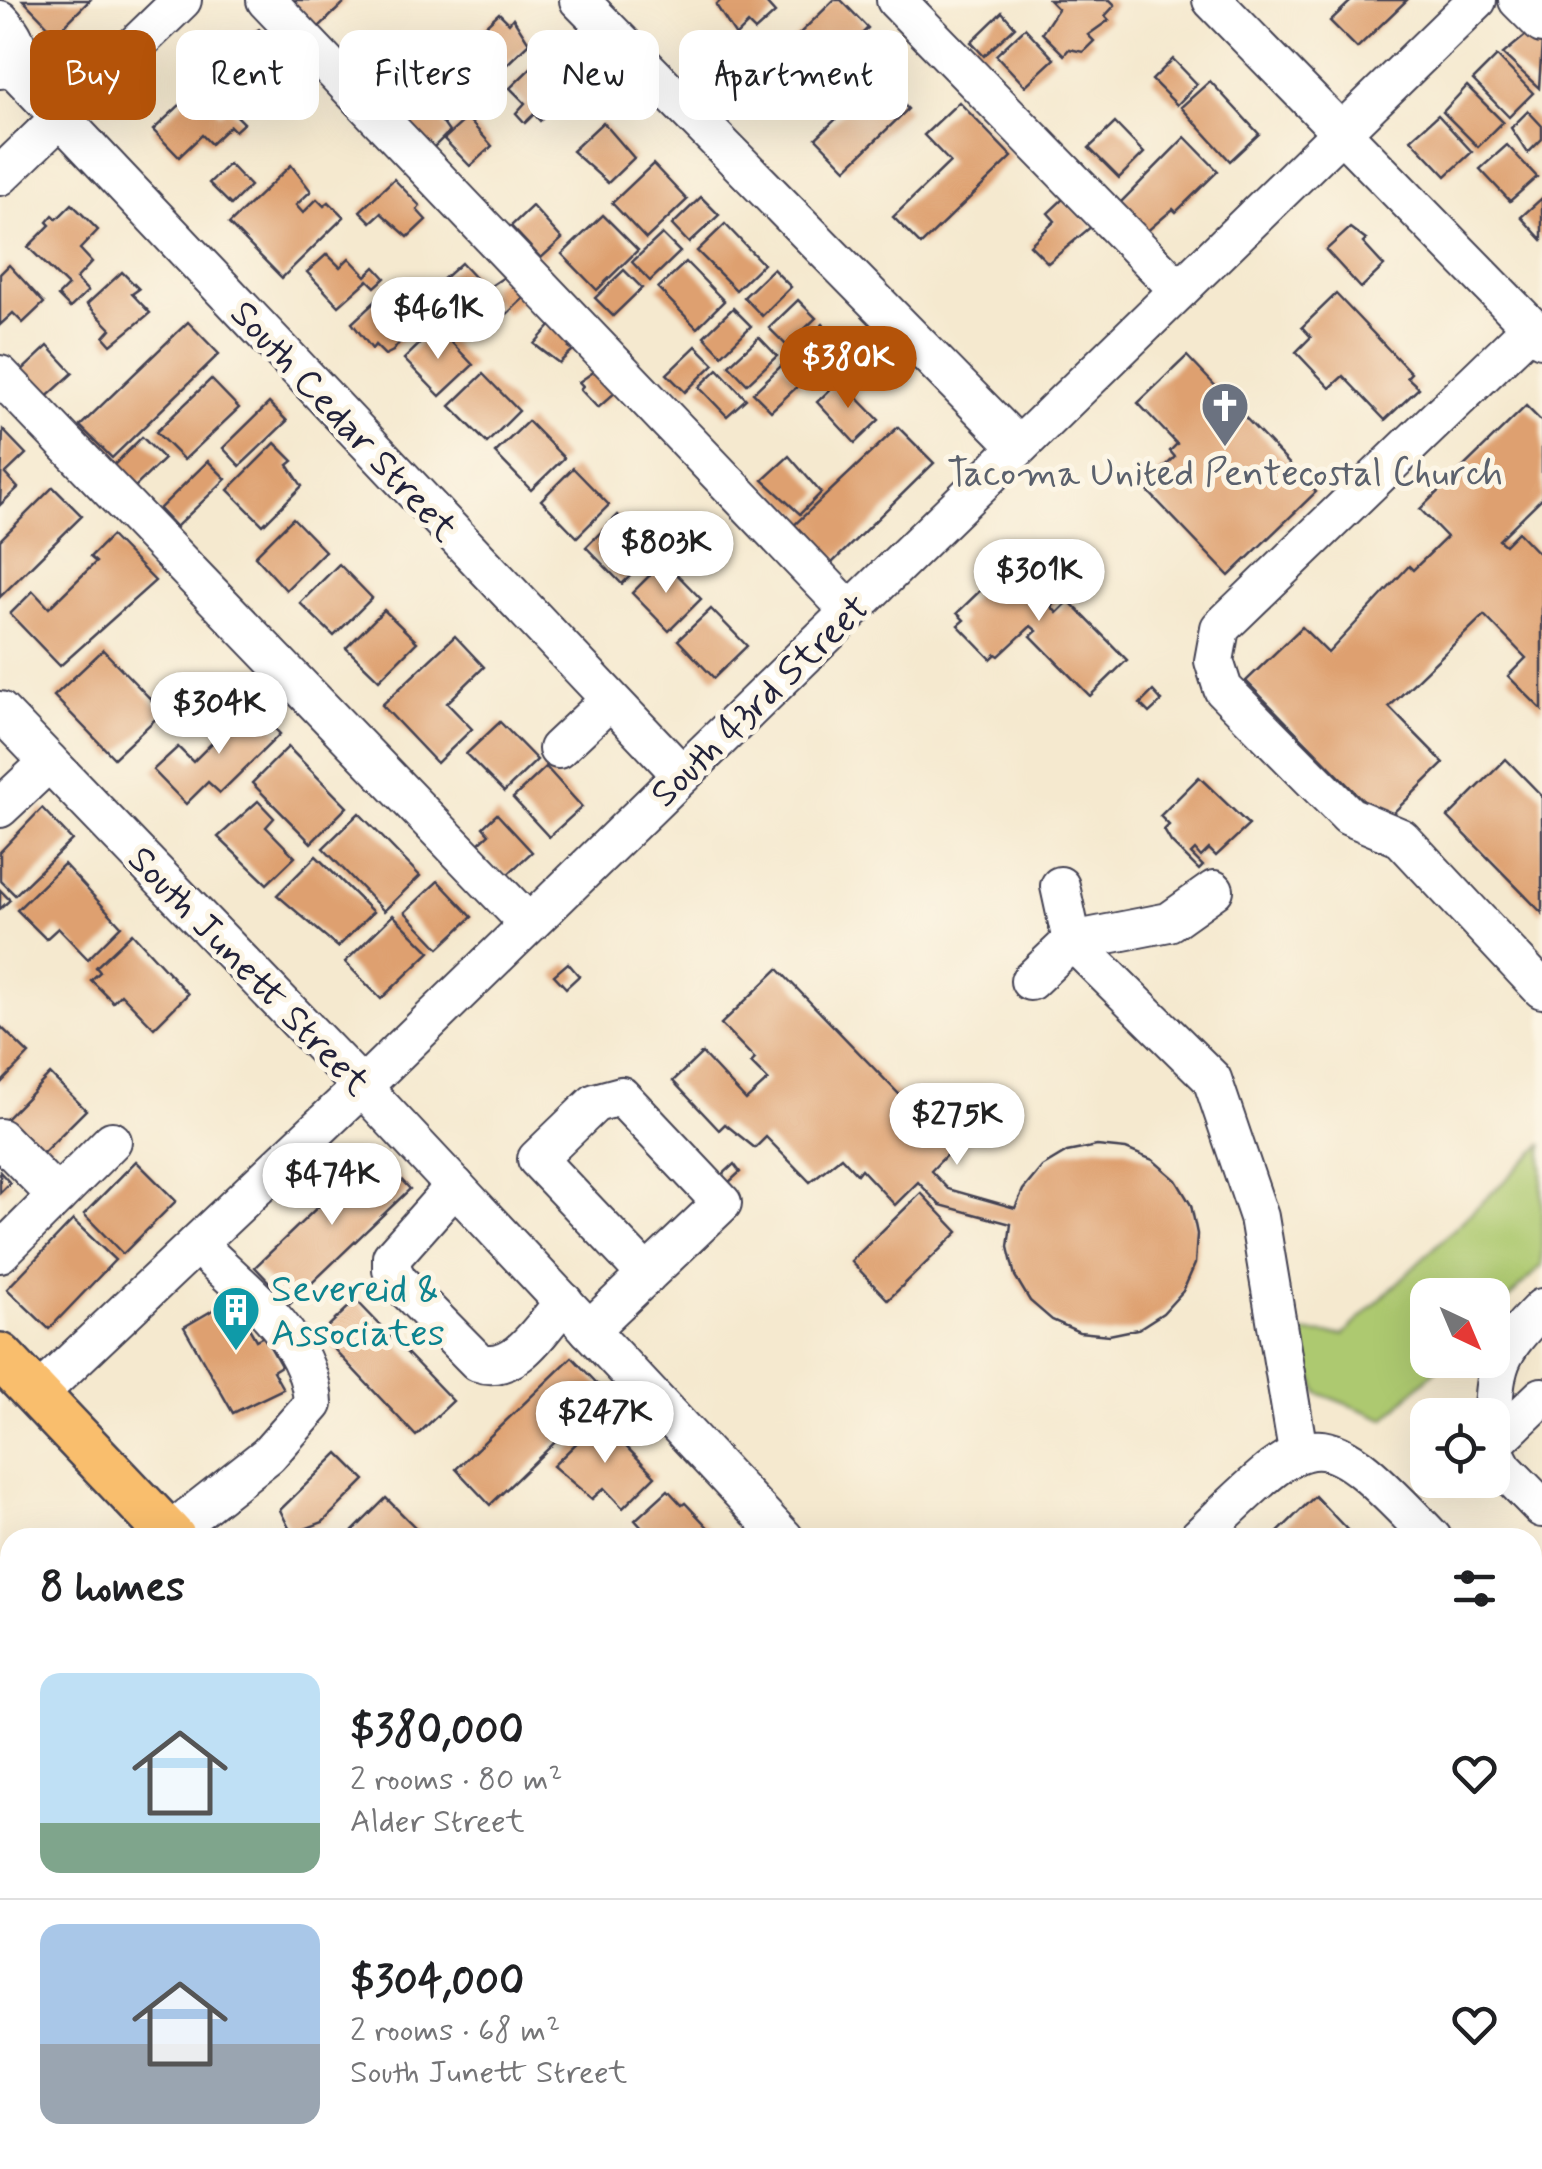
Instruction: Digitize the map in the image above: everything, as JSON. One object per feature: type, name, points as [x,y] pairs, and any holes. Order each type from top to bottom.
[{"type":"main road","points":[[0,1356],[164,1528]]},
{"type":"street","points":[[151,30],[182,0]]},
{"type":"street","points":[[266,0],[850,611]]},
{"type":"street","points":[[579,0],[1018,446]]},
{"type":"street","points":[[896,0],[1179,290]]},
{"type":"street","points":[[1212,0],[1537,332],[1220,628],[1214,661],[1223,689],[1350,816],[1401,838],[1542,990]]},
{"type":"street","name":"South 43rd Street","points":[[37,1396],[682,776],[1478,0]]},
{"type":"street","points":[[1518,0],[1542,24]]},
{"type":"street","name":"South Cedar Street","points":[[0,20],[17,41],[18,51],[5,67],[30,91]]},
{"type":"street","points":[[0,176],[58,120]]},
{"type":"street","name":"South Cedar Street","points":[[60,120],[682,776]]},
{"type":"street","points":[[0,376],[529,924]]},
{"type":"street","points":[[558,749],[610,700]]},
{"type":"street","name":"South Junett Street","points":[[0,711],[362,1086],[775,1528]]},
{"type":"street","points":[[0,808],[48,762]]},
{"type":"street","points":[[1060,886],[1072,941],[1212,1079],[1259,1216],[1307,1449]]},
{"type":"street","points":[[1030,982],[1072,941],[1168,922],[1214,890]]},
{"type":"street","points":[[455,1186],[392,1256],[392,1270],[398,1281],[478,1362],[493,1367],[510,1362],[647,1275],[722,1203],[622,1096],[595,1103],[538,1159],[647,1275]]},
{"type":"street","points":[[0,1138],[57,1196]]},
{"type":"street","points":[[0,1253],[112,1141]]},
{"type":"street","points":[[179,1528],[268,1454],[313,1404],[312,1377],[299,1349],[197,1244]]},
{"type":"street","points":[[1494,1398],[1495,1368],[1514,1336],[1542,1308]]},
{"type":"street","points":[[1510,1428],[1542,1397]]},
{"type":"street","points":[[1208,1528],[1267,1472],[1307,1449],[1359,1465],[1422,1528]]},
{"type":"street","points":[[1510,1476],[1542,1508]]},
{"type":"green space","points":[[1542,1145],[1542,1265],[1510,1297],[1510,1278],[1410,1278],[1410,1378],[1427,1378],[1385,1419],[1318,1393],[1294,1332],[1343,1335]]},
{"type":"building","points":[[23,0],[90,0],[60,30],[52,30]]},
{"type":"building","points":[[289,0],[347,0],[317,29]]},
{"type":"building","points":[[721,0],[771,0],[767,4],[775,13],[756,30],[748,24],[742,30],[732,30],[716,5]]},
{"type":"building","points":[[834,0],[841,0],[868,28],[866,30],[803,30]]},
{"type":"building","points":[[1049,0],[1110,0],[1115,5],[1105,16],[1109,20],[1088,35],[1094,41],[1083,52],[1069,49],[1064,55],[1042,33],[1058,9]]},
{"type":"building","points":[[1352,0],[1407,0],[1357,48],[1330,21]]},
{"type":"building","points":[[1002,12],[1015,27],[984,56],[971,42]]},
{"type":"building","points":[[499,13],[509,23],[513,18],[527,45],[507,64],[507,30],[481,30]]},
{"type":"building","points":[[1025,28],[1054,59],[1025,86],[996,55]]},
{"type":"building","points":[[1531,31],[1542,42],[1539,88],[1503,54]]},
{"type":"building","points":[[1497,56],[1533,93],[1509,117],[1473,80]]},
{"type":"building","points":[[1173,59],[1197,84],[1177,105],[1152,80]]},
{"type":"building","points":[[527,72],[525,123],[516,113],[525,103],[510,88]]},
{"type":"building","points":[[1210,81],[1259,134],[1230,161],[1181,107]]},
{"type":"building","points":[[1467,86],[1503,122],[1478,147],[1443,112]]},
{"type":"building","points":[[959,102],[1012,157],[921,245],[893,217],[950,162],[924,135]]},
{"type":"building","points":[[176,109],[176,120],[244,123],[235,131],[230,126],[211,144],[202,135],[179,157],[153,130]]},
{"type":"building","points":[[1528,111],[1542,126],[1542,139],[1528,153],[1511,128]]},
{"type":"building","points":[[1438,115],[1472,152],[1446,176],[1411,139]]},
{"type":"building","points":[[403,120],[441,120],[449,132],[431,150]]},
{"type":"building","points":[[469,120],[492,146],[470,166],[444,139]]},
{"type":"building","points":[[835,120],[897,120],[846,169],[816,138]]},
{"type":"building","points":[[603,122],[634,158],[608,183],[572,151]]},
{"type":"building","points":[[1115,123],[1144,153],[1119,178],[1089,148]]},
{"type":"building","points":[[1185,137],[1218,171],[1176,212],[1173,209],[1145,233],[1118,205]]},
{"type":"building","points":[[1507,145],[1537,177],[1510,201],[1480,169]]},
{"type":"building","points":[[229,164],[250,186],[231,205],[209,183]]},
{"type":"building","points":[[653,164],[687,200],[646,239],[612,203]]},
{"type":"building","points":[[291,165],[311,191],[296,205],[303,213],[317,199],[324,206],[329,202],[344,217],[282,278],[229,224]]},
{"type":"building","points":[[394,179],[420,206],[417,210],[426,220],[408,237],[381,213],[371,222],[360,211]]},
{"type":"building","points":[[701,197],[719,215],[689,243],[672,225]]},
{"type":"building","points":[[1064,198],[1092,226],[1048,263],[1030,245],[1055,221],[1048,213]]},
{"type":"building","points":[[1542,198],[1542,240],[1521,217]]},
{"type":"building","points":[[72,204],[98,230],[80,249],[92,262],[76,279],[88,291],[70,308],[58,296],[68,286],[28,247],[50,225],[47,222],[53,215],[57,219]]},
{"type":"building","points":[[532,206],[562,239],[541,258],[511,226]]},
{"type":"building","points":[[603,215],[638,250],[597,290],[562,254]]},
{"type":"building","points":[[725,224],[763,264],[736,290],[697,251]]},
{"type":"building","points":[[1350,228],[1366,240],[1363,243],[1384,266],[1361,288],[1326,250]]},
{"type":"building","points":[[662,234],[680,252],[650,281],[632,262]]},
{"type":"building","points":[[327,254],[340,267],[349,258],[366,276],[375,267],[385,278],[375,287],[368,280],[339,306],[307,272]]},
{"type":"building","points":[[686,262],[724,301],[697,328],[658,288]]},
{"type":"building","points":[[461,263],[475,278],[444,313],[438,307],[407,332],[393,351],[385,355],[375,345],[372,349],[352,323],[379,298],[393,314],[423,287],[428,293]]},
{"type":"building","points":[[9,265],[44,303],[23,323],[13,313],[0,325],[0,274]]},
{"type":"building","points":[[773,269],[791,287],[762,316],[744,297]]},
{"type":"building","points":[[624,270],[642,288],[613,316],[595,298]]},
{"type":"building","points":[[122,272],[139,289],[132,294],[150,313],[111,345],[104,337],[111,329],[87,304]]},
{"type":"building","points":[[507,275],[527,295],[507,314],[488,295],[492,292],[488,288]]},
{"type":"building","points":[[1336,294],[1411,373],[1407,377],[1419,388],[1385,420],[1343,376],[1330,388],[1296,352],[1311,337],[1302,327]]},
{"type":"building","points":[[798,300],[816,318],[787,346],[769,328]]},
{"type":"building","points":[[733,308],[751,326],[722,355],[704,336]]},
{"type":"building","points":[[188,322],[219,354],[112,458],[80,426]]},
{"type":"building","points":[[553,323],[573,343],[569,347],[573,350],[559,363],[534,344]]},
{"type":"building","points":[[823,324],[841,343],[811,371],[793,353]]},
{"type":"building","points":[[437,327],[473,365],[440,396],[404,359]]},
{"type":"building","points":[[759,337],[777,356],[747,384],[729,365]]},
{"type":"building","points":[[48,346],[73,373],[41,402],[16,376]]},
{"type":"building","points":[[696,346],[714,364],[685,392],[667,374]]},
{"type":"building","points":[[1187,356],[1316,492],[1229,576],[1144,487],[1175,457],[1170,451],[1177,444],[1138,403]]},
{"type":"building","points":[[783,364],[801,383],[771,411],[753,393]]},
{"type":"building","points":[[598,369],[618,390],[598,408],[580,389],[583,386],[579,382]]},
{"type":"building","points":[[718,369],[746,399],[727,416],[699,387]]},
{"type":"building","points":[[483,374],[519,411],[487,443],[450,406]]},
{"type":"building","points":[[211,379],[239,408],[184,460],[156,432]]},
{"type":"building","points":[[840,380],[879,420],[855,443],[817,402]]},
{"type":"building","points":[[269,403],[287,421],[240,466],[223,448]]},
{"type":"building","points":[[1526,406],[1542,422],[1542,498],[1499,540],[1505,545],[1518,532],[1542,557],[1542,710],[1508,676],[1526,658],[1484,615],[1389,707],[1444,763],[1384,822],[1246,681],[1302,627],[1328,653],[1409,566],[1413,570],[1447,537],[1420,509]]},
{"type":"building","points":[[528,421],[564,458],[531,490],[495,453]]},
{"type":"building","points":[[898,427],[934,463],[829,566],[791,528]]},
{"type":"building","points":[[3,430],[26,454],[5,474],[18,488],[0,505]]},
{"type":"building","points":[[142,437],[164,459],[135,487],[113,466]]},
{"type":"building","points":[[275,443],[293,461],[288,465],[302,486],[263,525],[228,490]]},
{"type":"building","points":[[789,456],[821,493],[800,514],[763,480]]},
{"type":"building","points":[[208,461],[226,479],[176,527],[159,509]]},
{"type":"building","points":[[573,468],[609,505],[577,537],[541,500]]},
{"type":"building","points":[[53,487],[82,516],[0,597],[0,540]]},
{"type":"building","points":[[618,515],[655,552],[622,584],[586,547]]},
{"type":"building","points":[[293,518],[325,551],[286,590],[255,556]]},
{"type":"building","points":[[111,536],[155,581],[60,666],[10,614],[33,591],[49,608],[96,562],[90,557]]},
{"type":"building","points":[[1021,551],[1063,594],[1051,606],[1057,613],[1069,601],[1127,660],[1090,696],[1031,636],[1037,631],[1031,626],[991,659],[958,625],[964,620],[957,613]]},
{"type":"building","points":[[664,561],[701,599],[669,631],[632,593]]},
{"type":"building","points":[[339,564],[372,598],[334,636],[300,603]]},
{"type":"building","points":[[711,609],[747,646],[714,678],[678,640]]},
{"type":"building","points":[[384,610],[417,642],[379,680],[346,648]]},
{"type":"building","points":[[455,636],[484,667],[447,703],[472,729],[437,763],[382,705]]},
{"type":"building","points":[[103,650],[163,712],[114,758],[54,696]]},
{"type":"building","points":[[1153,691],[1162,701],[1149,713],[1140,704]]},
{"type":"building","points":[[251,704],[280,734],[220,793],[208,782],[186,804],[153,770],[178,747],[193,762]]},
{"type":"building","points":[[500,722],[537,760],[504,792],[466,754]]},
{"type":"building","points":[[288,747],[347,807],[311,843],[252,783]]},
{"type":"building","points":[[1506,759],[1542,796],[1542,913],[1448,817]]},
{"type":"building","points":[[546,767],[582,807],[549,837],[513,798]]},
{"type":"building","points":[[1199,777],[1249,825],[1216,856],[1209,849],[1201,857],[1195,850],[1191,854],[1203,866],[1199,870],[1171,842],[1164,830],[1169,825],[1160,816]]},
{"type":"building","points":[[258,801],[274,818],[266,827],[295,857],[267,884],[218,837]]},
{"type":"building","points":[[42,808],[72,840],[15,895],[0,880],[0,852]]},
{"type":"building","points":[[359,813],[420,876],[384,911],[323,848]]},
{"type":"building","points":[[497,814],[532,852],[507,875],[478,844],[489,834],[483,827]]},
{"type":"building","points":[[316,856],[373,912],[338,947],[277,895]]},
{"type":"building","points":[[64,864],[121,926],[88,959],[58,928],[46,939],[17,910]]},
{"type":"building","points":[[438,881],[472,917],[439,948],[405,912]]},
{"type":"building","points":[[0,890],[10,900],[0,909]]},
{"type":"building","points":[[393,915],[430,952],[381,999],[345,962]]},
{"type":"building","points":[[132,933],[188,994],[154,1028],[121,994],[113,1002],[91,980],[100,972],[96,967]]},
{"type":"building","points":[[568,963],[579,976],[566,988],[554,975]]},
{"type":"building","points":[[778,969],[952,1149],[931,1171],[948,1189],[1015,1208],[1023,1190],[1042,1167],[1067,1152],[1097,1146],[1126,1149],[1153,1160],[1176,1180],[1191,1205],[1197,1234],[1195,1264],[1183,1291],[1163,1313],[1138,1329],[1109,1335],[1079,1332],[1052,1320],[1030,1301],[1015,1276],[1008,1247],[1011,1224],[940,1205],[918,1182],[895,1205],[861,1169],[857,1174],[841,1157],[810,1182],[766,1137],[755,1148],[725,1124],[719,1130],[673,1081],[702,1053],[746,1100],[768,1080],[751,1063],[755,1059],[721,1024]]},
{"type":"building","points":[[0,1026],[29,1054],[0,1084]]},
{"type":"building","points":[[50,1074],[86,1110],[34,1162],[0,1125]]},
{"type":"building","points":[[375,1152],[410,1189],[290,1304],[255,1267]]},
{"type":"building","points":[[136,1161],[176,1201],[123,1254],[84,1214]]},
{"type":"building","points":[[734,1164],[740,1172],[727,1184],[720,1177]]},
{"type":"building","points":[[0,1172],[10,1183],[0,1193]]},
{"type":"building","points":[[921,1193],[958,1232],[888,1300],[851,1261]]},
{"type":"building","points":[[73,1220],[115,1260],[49,1329],[7,1289]]},
{"type":"building","name":"Severeid & Associates","points":[[232,1299],[256,1340],[264,1336],[281,1366],[273,1371],[283,1389],[233,1413],[184,1327]]},
{"type":"building","points":[[356,1300],[453,1401],[416,1436],[320,1334]]},
{"type":"building","points":[[572,1357],[606,1393],[490,1505],[456,1469]]},
{"type":"building","points":[[600,1420],[655,1476],[623,1508],[604,1488],[592,1499],[553,1466]]},
{"type":"building","points":[[338,1453],[365,1480],[323,1522],[308,1528],[289,1528],[280,1510]]},
{"type":"building","points":[[668,1490],[709,1528],[642,1528],[635,1520]]},
{"type":"building","points":[[1315,1496],[1345,1528],[1282,1528]]},
{"type":"building","points":[[386,1498],[416,1528],[356,1528]]},
{"type":"place","name":"Tacoma United Pentecostal Church","points":[[1225,448]]},
{"type":"place","name":"Severeid & Associates","points":[[236,1352]]}]
